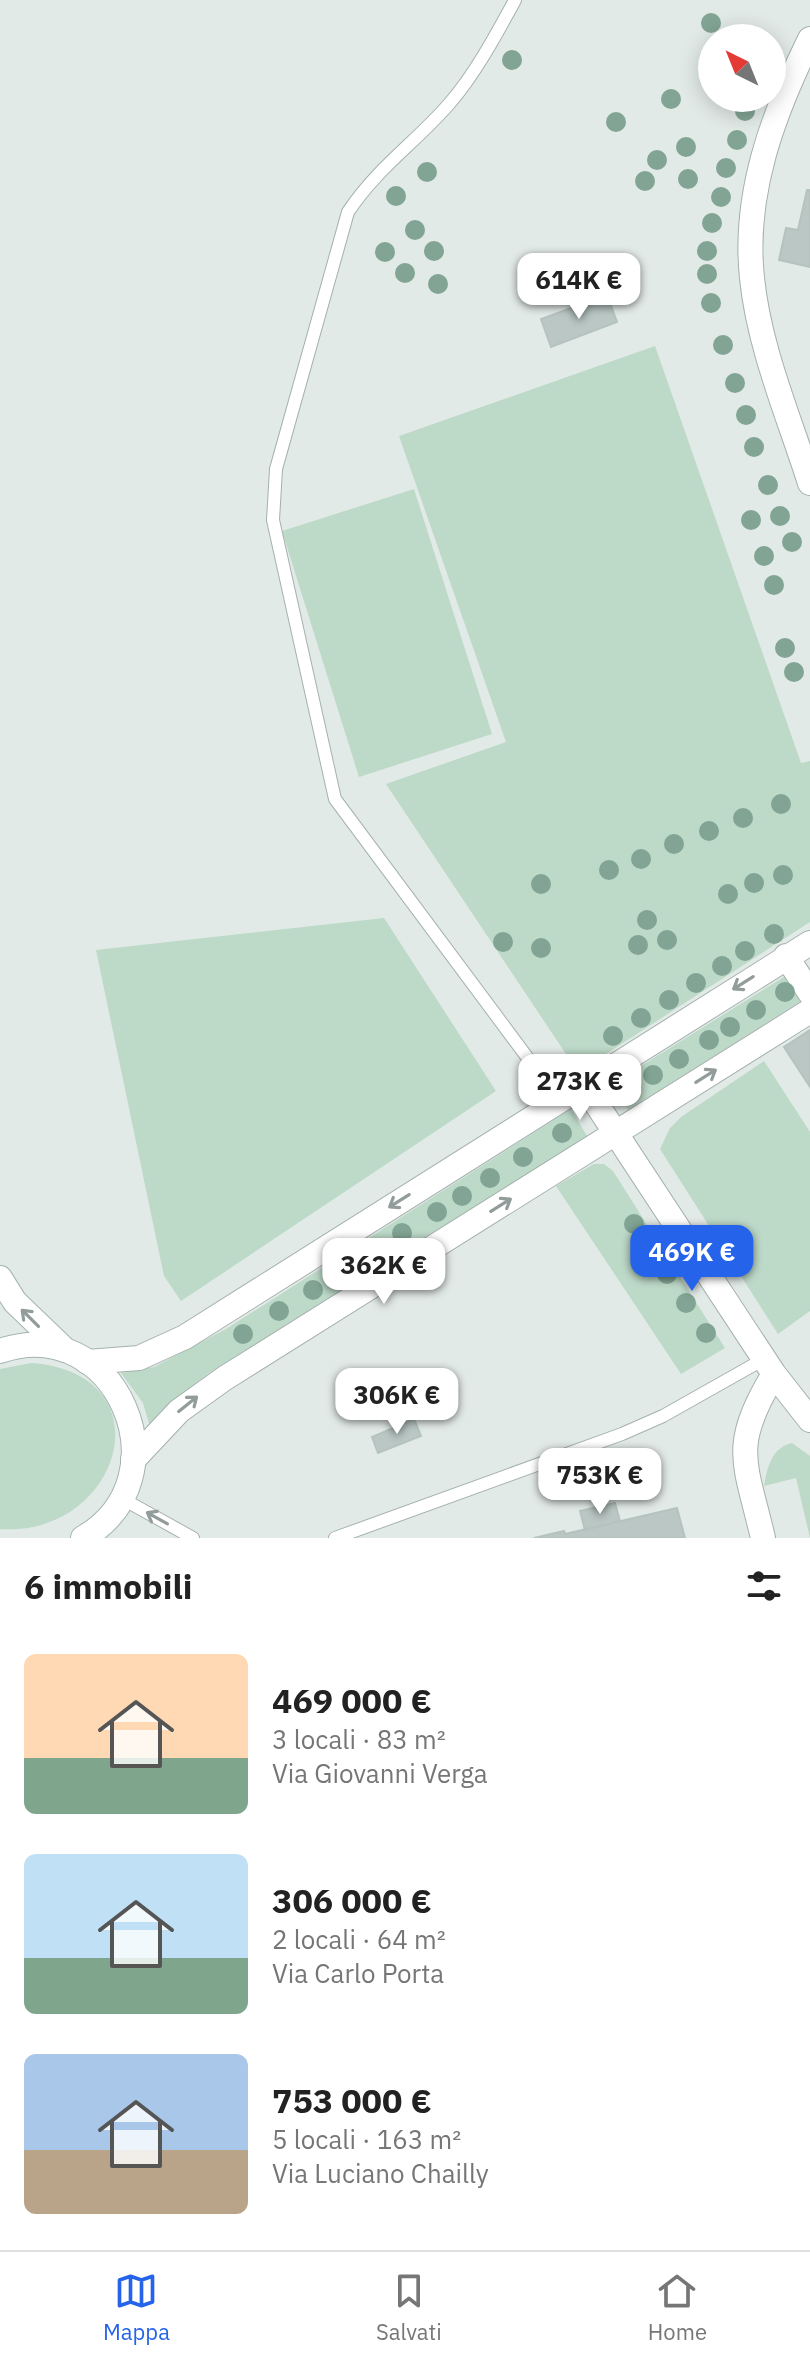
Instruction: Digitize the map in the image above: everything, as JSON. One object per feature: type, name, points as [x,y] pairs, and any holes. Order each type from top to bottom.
[{"type":"street","points":[[810,39],[785,94],[762,161],[752,206],[750,257],[761,330],[810,483]]},
{"type":"street","points":[[0,1351],[31,1345],[77,1357],[139,1358],[185,1337],[810,943]]},
{"type":"street","points":[[786,956],[810,993]]},
{"type":"street","points":[[133,1460],[179,1411],[214,1385],[810,1011]]},
{"type":"street","points":[[584,1085],[769,1367],[810,1420]]},
{"type":"street","points":[[0,1278],[15,1302],[112,1384],[125,1405],[134,1437],[133,1460],[121,1498],[104,1528],[83,1538]]},
{"type":"street","points":[[763,1538],[744,1439],[769,1367]]},
{"type":"lane","points":[[515,0],[496,35],[449,104],[369,180],[348,212],[276,469],[273,520],[335,799],[559,1100]]},
{"type":"lane","points":[[335,1538],[622,1434],[769,1367]]},
{"type":"lane","points":[[121,1498],[193,1538]]},
{"type":"green space","points":[[655,346],[801,763],[810,761],[810,922],[578,1072],[386,784],[506,742],[399,436]]},
{"type":"green space","points":[[414,489],[492,734],[359,777],[282,531]]},
{"type":"green space","points":[[384,918],[496,1091],[181,1301],[164,1276],[96,950]]},
{"type":"green space","points":[[787,975],[803,1000],[628,1110],[612,1084]]},
{"type":"green space","points":[[764,1061],[810,1132],[810,1311],[778,1334],[660,1149],[670,1128],[681,1117]]},
{"type":"green space","points":[[571,1109],[587,1136],[209,1373],[173,1401],[150,1427],[143,1403],[121,1373],[154,1367],[226,1329]]},
{"type":"green space","points":[[594,1164],[604,1164],[613,1171],[725,1348],[681,1374],[556,1186]]},
{"type":"green space","points":[[31,1363],[75,1373],[102,1394],[114,1422],[113,1453],[100,1483],[75,1508],[42,1525],[0,1529],[0,1369]]},
{"type":"green space","points":[[792,1443],[810,1456],[810,1538],[796,1478],[764,1486],[775,1454]]},
{"type":"building","points":[[807,190],[810,190],[810,267],[779,260],[786,228],[798,230]]},
{"type":"building","points":[[607,295],[617,322],[551,347],[541,319]]},
{"type":"building","points":[[810,1030],[810,1087],[784,1047]]},
{"type":"building","points":[[414,1419],[421,1436],[378,1453],[372,1437]]},
{"type":"building","points":[[615,1503],[620,1521],[585,1530],[580,1511]]},
{"type":"building","points":[[677,1508],[685,1538],[534,1538],[564,1531],[565,1534]]}]
